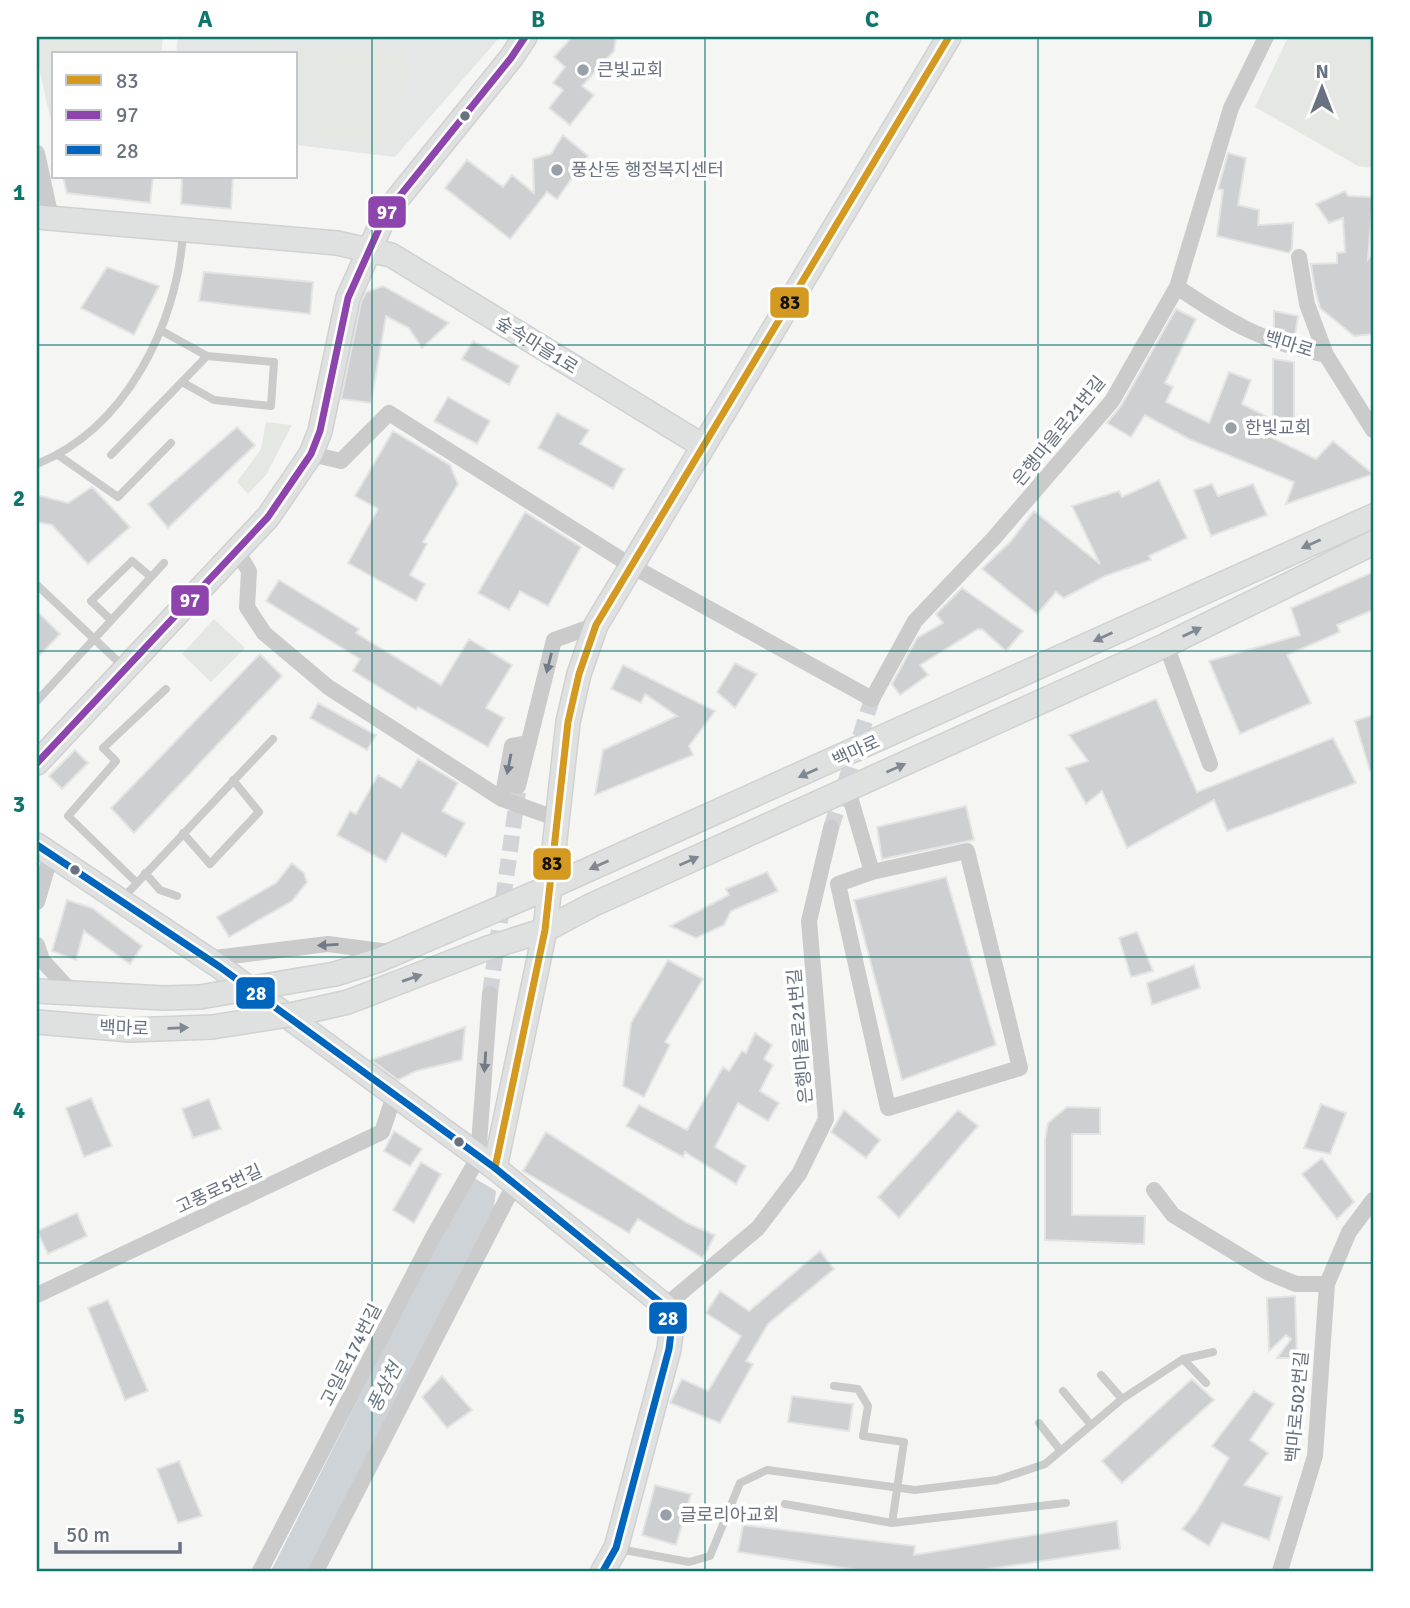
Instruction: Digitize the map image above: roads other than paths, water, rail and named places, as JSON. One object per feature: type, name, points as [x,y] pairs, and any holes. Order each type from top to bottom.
[{"type":"main road","points":[[37,763],[128,670],[268,517],[311,454],[320,431],[348,298],[368,248],[386,213],[525,37]]},
{"type":"main road","points":[[487,1163],[545,930],[552,886],[568,722],[579,674],[596,625],[948,37]]},
{"type":"main road","name":"숲속마을1로","points":[[44,217],[368,248],[391,255],[704,446]]},
{"type":"main road","name":"백마로","points":[[37,991],[200,997],[335,974],[396,953],[552,886],[1373,516]]},
{"type":"main road","name":"백마로","points":[[37,1023],[130,1030],[212,1027],[348,1002],[485,949],[545,930],[592,905],[1166,645],[1373,543]]},
{"type":"main road","points":[[44,850],[207,959],[487,1163],[656,1295],[665,1306],[671,1333],[669,1349],[616,1548],[603,1571]]},
{"type":"street","name":"은행마을로21번길","points":[[631,565],[872,699],[915,621],[1003,527],[1112,401],[1177,287],[1231,108],[1266,37]]},
{"type":"street","points":[[37,153],[44,217]]},
{"type":"street","points":[[1299,257],[1307,304],[1326,355]]},
{"type":"street","name":"백마로","points":[[1177,287],[1232,324],[1280,345],[1326,355],[1373,430]]},
{"type":"street","points":[[311,454],[341,461],[390,412],[631,565]]},
{"type":"street","points":[[237,551],[249,570],[247,607],[264,633],[328,687],[502,799],[558,819]]},
{"type":"street","points":[[518,786],[554,640],[596,625]]},
{"type":"street","points":[[1166,645],[1209,764]]},
{"type":"street","points":[[502,799],[512,746],[529,743]]},
{"type":"street","points":[[848,790],[872,872]]},
{"type":"street","name":"은행마을로21번길","points":[[665,1306],[758,1228],[799,1174],[827,1119],[809,921],[831,828]]},
{"type":"street","points":[[37,902],[44,850]]},
{"type":"street","points":[[967,851],[1020,1068],[888,1108],[838,884],[872,872],[967,851]]},
{"type":"street","points":[[207,959],[328,944],[396,953]]},
{"type":"street","points":[[37,945],[42,960],[73,994]]},
{"type":"street","points":[[487,1163],[490,994]]},
{"type":"street","name":"고풍로5번길","points":[[37,1295],[382,1132],[394,1096]]},
{"type":"street","name":"고일로174번길","points":[[260,1571],[434,1235],[487,1163]]},
{"type":"street","points":[[316,1571],[514,1185]]},
{"type":"street","points":[[1154,1189],[1173,1214],[1266,1272],[1296,1284],[1327,1284]]},
{"type":"street","name":"백마로502번길","points":[[1280,1571],[1315,1456],[1327,1284],[1349,1232],[1373,1200]]},
{"type":"lane","points":[[37,464],[58,455],[95,425],[133,383],[162,331],[174,292],[183,229]]},
{"type":"lane","points":[[162,331],[207,356],[274,362],[271,406],[214,400],[182,382]]},
{"type":"lane","points":[[111,455],[207,356]]},
{"type":"lane","points":[[58,455],[118,497],[170,443]]},
{"type":"lane","points":[[111,620],[91,601],[132,561],[151,577]]},
{"type":"lane","points":[[37,701],[164,563]]},
{"type":"lane","points":[[37,585],[128,670]]},
{"type":"lane","points":[[136,882],[68,816],[116,761],[103,748],[166,689]]},
{"type":"lane","points":[[119,902],[273,739]]},
{"type":"lane","points":[[183,833],[210,864],[260,812],[233,780]]},
{"type":"lane","points":[[145,873],[160,890],[177,896]]},
{"type":"lane","points":[[616,1548],[689,1562],[710,1556],[740,1483],[767,1470],[915,1490],[997,1480],[1045,1464],[1122,1399],[1183,1359],[1213,1352]]},
{"type":"lane","points":[[1183,1359],[1206,1383]]},
{"type":"lane","points":[[1101,1375],[1122,1399]]},
{"type":"lane","points":[[834,1386],[858,1389],[868,1406],[863,1436],[904,1442],[892,1523]]},
{"type":"lane","points":[[1063,1391],[1091,1425]]},
{"type":"lane","points":[[1039,1423],[1060,1450]]},
{"type":"lane","points":[[785,1504],[892,1523],[1066,1503]]},
{"type":"water","name":"풍삼천","points":[[471,1176],[496,1191],[494,1207],[308,1571],[271,1571]]},
{"type":"tunnel","points":[[831,828],[872,699]]},
{"type":"tunnel","points":[[490,994],[518,792]]},
{"type":"place","name":"큰빛교회","points":[[583,70]]},
{"type":"place","name":"풍산동 행정복지센터","points":[[557,170]]},
{"type":"place","name":"한빛교회","points":[[1231,428]]},
{"type":"place","name":"글로리아교회","points":[[666,1515]]}]
